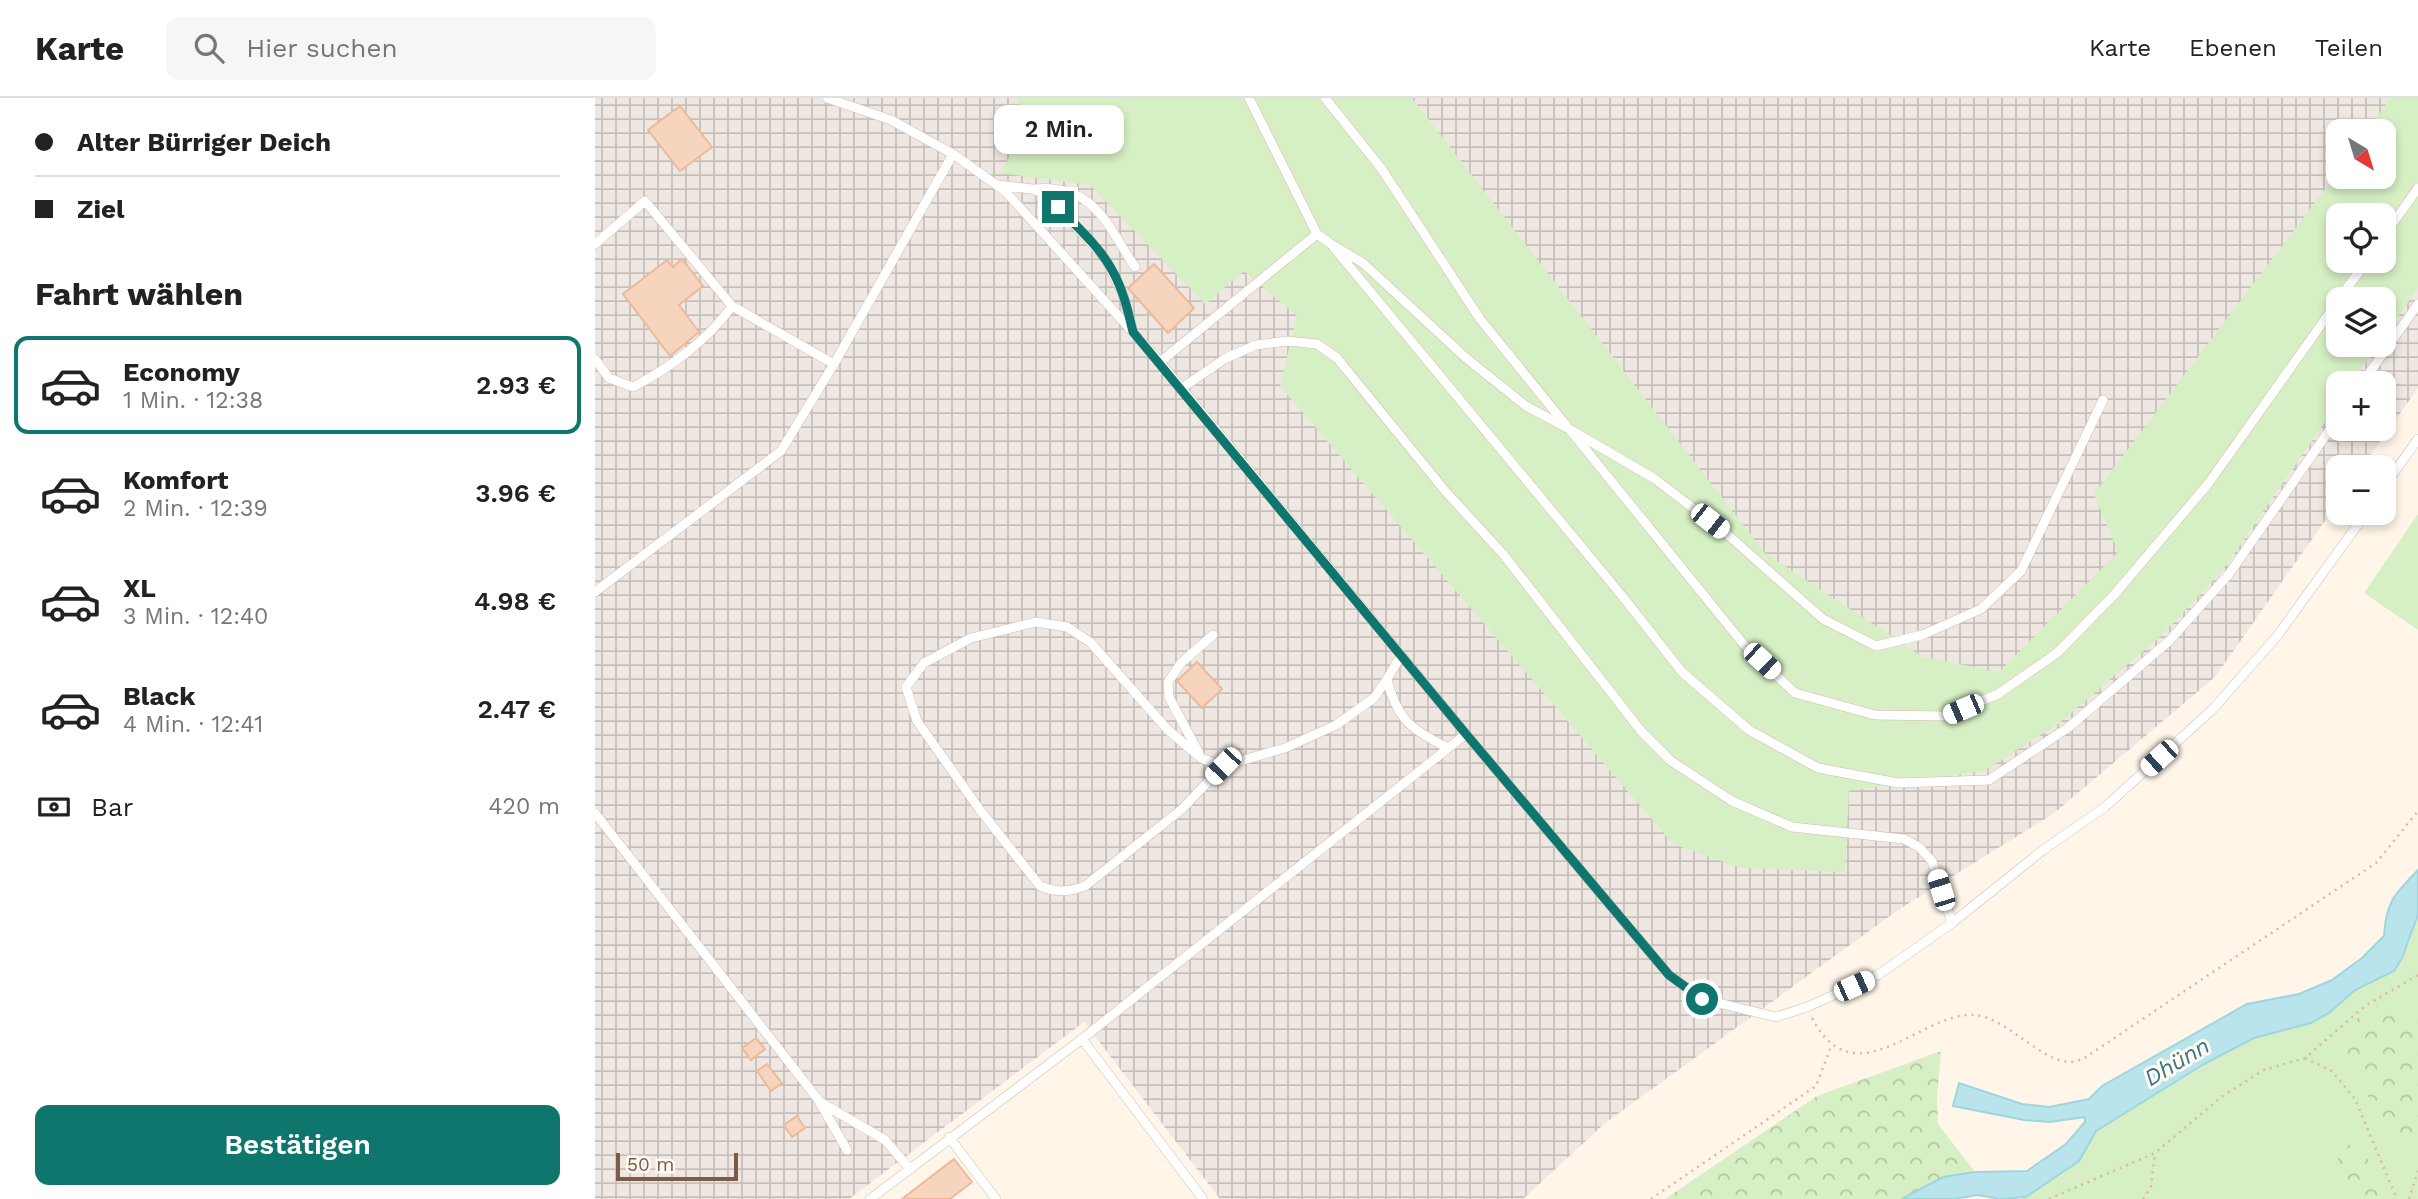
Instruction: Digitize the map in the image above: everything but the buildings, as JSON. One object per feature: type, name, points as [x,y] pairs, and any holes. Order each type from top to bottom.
[{"type":"lane","points":[[827,98],[891,120],[953,154],[1014,200],[1182,388],[1401,656],[1669,975],[1702,999],[1776,1017],[1807,1007],[1878,975],[1952,923],[2043,850],[2105,807],[2213,709],[2278,635],[2357,525]]},
{"type":"lane","points":[[1249,98],[1317,234],[1363,263],[1466,358],[1526,406],[1571,429],[1655,479],[1728,535],[1823,619],[1876,646],[1922,635],[1981,609],[2021,571],[2103,400]]},
{"type":"lane","points":[[1325,98],[1381,168],[1480,319],[1745,646],[1795,693],[1875,715],[1945,716],[1998,694],[2057,653],[2114,594],[2208,484],[2326,318]]},
{"type":"lane","points":[[595,592],[781,451],[834,364],[953,154]]},
{"type":"lane","points":[[996,185],[1032,189],[1052,187],[1072,192],[1089,201],[1135,267]]},
{"type":"lane","points":[[2396,219],[2418,188]]},
{"type":"lane","points":[[1032,189],[1052,200],[1105,258],[1123,294],[1133,332]]},
{"type":"lane","points":[[595,244],[645,201],[732,306],[834,364]]},
{"type":"lane","points":[[1160,362],[1317,234]]},
{"type":"lane","points":[[1331,244],[1682,672],[1749,730],[1818,768],[1898,783],[1989,780],[2070,727],[2169,641],[2228,574],[2326,435]]},
{"type":"lane","points":[[2371,371],[2418,304]]},
{"type":"lane","points":[[595,359],[609,378],[633,387],[659,373],[719,324],[732,306]]},
{"type":"lane","points":[[1182,388],[1226,358],[1257,345],[1287,341],[1317,344],[1336,358],[1446,492],[1503,554],[1641,731],[1671,761],[1732,802],[1792,827],[1904,839],[1919,847],[1932,862],[1952,923]]},
{"type":"lane","points":[[2396,470],[2418,439]]},
{"type":"lane","points":[[1223,766],[1201,758],[1168,730],[1090,642],[1067,626],[1036,622],[971,638],[924,663],[906,687],[917,721],[980,810],[1040,886],[1068,892],[1086,886],[1182,809],[1223,766],[1285,748],[1336,725],[1374,698],[1401,656]]},
{"type":"lane","points":[[1201,758],[1169,696],[1168,682],[1181,663],[1213,635]]},
{"type":"lane","points":[[1387,679],[1393,702],[1405,721],[1426,737],[1448,748]]},
{"type":"lane","points":[[870,1199],[1082,1039],[1466,734]]},
{"type":"lane","points":[[595,813],[820,1102],[847,1150]]},
{"type":"lane","points":[[1082,1039],[1203,1199]]},
{"type":"lane","points":[[820,1102],[885,1140],[910,1169]]},
{"type":"lane","points":[[949,1137],[996,1199]]},
{"type":"path","points":[[1813,1022],[1832,1044],[1853,1053],[1873,1052],[1949,1019],[1973,1015],[1991,1019],[2058,1060],[2072,1062],[2086,1057],[2376,863],[2418,811]]},
{"type":"path","points":[[2049,1199],[2155,1153],[2221,1097],[2264,1070],[2305,1058],[2365,1006],[2418,975]]},
{"type":"path","points":[[1651,1199],[1816,1086],[1832,1044]]},
{"type":"path","points":[[2305,1058],[2332,1071],[2355,1099],[2397,1199]]},
{"type":"path","points":[[2143,1199],[2151,1186],[2155,1153]]},
{"type":"path","points":[[2409,1199],[2418,1171]]},
{"type":"shaded area","points":[[595,98],[2418,98],[2418,388],[2396,419],[2396,371],[2326,371],[2326,441],[2380,441],[2371,455],[2326,455],[2326,519],[2215,677],[2053,814],[1898,910],[1604,1124],[1523,1199],[1220,1199],[1084,1022],[849,1199],[595,1199]]},
{"type":"green space","points":[[1018,98],[1412,98],[1765,553],[1923,657],[1999,672],[2118,552],[2094,494],[2326,188],[2396,189],[2396,119],[2376,119],[2390,98],[2418,98],[2418,288],[2396,320],[2396,287],[2326,287],[2326,357],[2370,357],[2360,371],[2326,371],[2326,420],[2223,570],[2162,635],[2058,724],[1984,771],[1849,791],[1845,872],[1741,868],[1673,844],[1280,386],[1297,316],[1244,271],[1205,304],[1090,185],[999,173],[1029,130]]},
{"type":"green space","points":[[2418,514],[2418,630],[2364,593]]},
{"type":"green space","points":[[2418,915],[2418,1014],[2416,1010],[2407,1149],[2418,1144],[2418,1199],[2391,1199],[2367,1157],[2340,1173],[2359,1199],[2021,1199],[2060,1176],[2079,1161],[2096,1131],[2204,1064],[2254,1038],[2311,1023],[2329,1013],[2355,990],[2394,971],[2410,941]]},
{"type":"green space","points":[[2379,1004],[2416,1010],[2418,1014],[2418,1144],[2407,1150],[2386,1127],[2338,1045],[2351,1023]]},
{"type":"green space","points":[[1941,1051],[1937,1097],[1938,1124],[1975,1172],[1943,1177],[1902,1199],[1665,1199],[1817,1096]]},
{"type":"green space","points":[[2335,1135],[2367,1157],[2391,1199],[2359,1199],[2340,1173]]},
{"type":"water","name":"Dhünn","points":[[2418,870],[2418,915],[2402,958],[2394,971],[2355,990],[2329,1013],[2311,1023],[2254,1038],[2204,1064],[2096,1131],[2079,1161],[2026,1197],[2001,1199],[1977,1195],[1955,1199],[1902,1199],[1943,1177],[1975,1172],[2027,1171],[2066,1144],[2085,1122],[2085,1117],[2050,1122],[2024,1120],[1953,1106],[1959,1083],[2022,1104],[2049,1107],[2089,1099],[2102,1086],[2247,1004],[2299,994],[2332,980],[2362,958],[2384,936],[2387,914],[2393,899]]},
{"type":"route","points":[[1058,207],[1105,258],[1114,272],[1133,332],[1669,975],[1702,999]]}]
